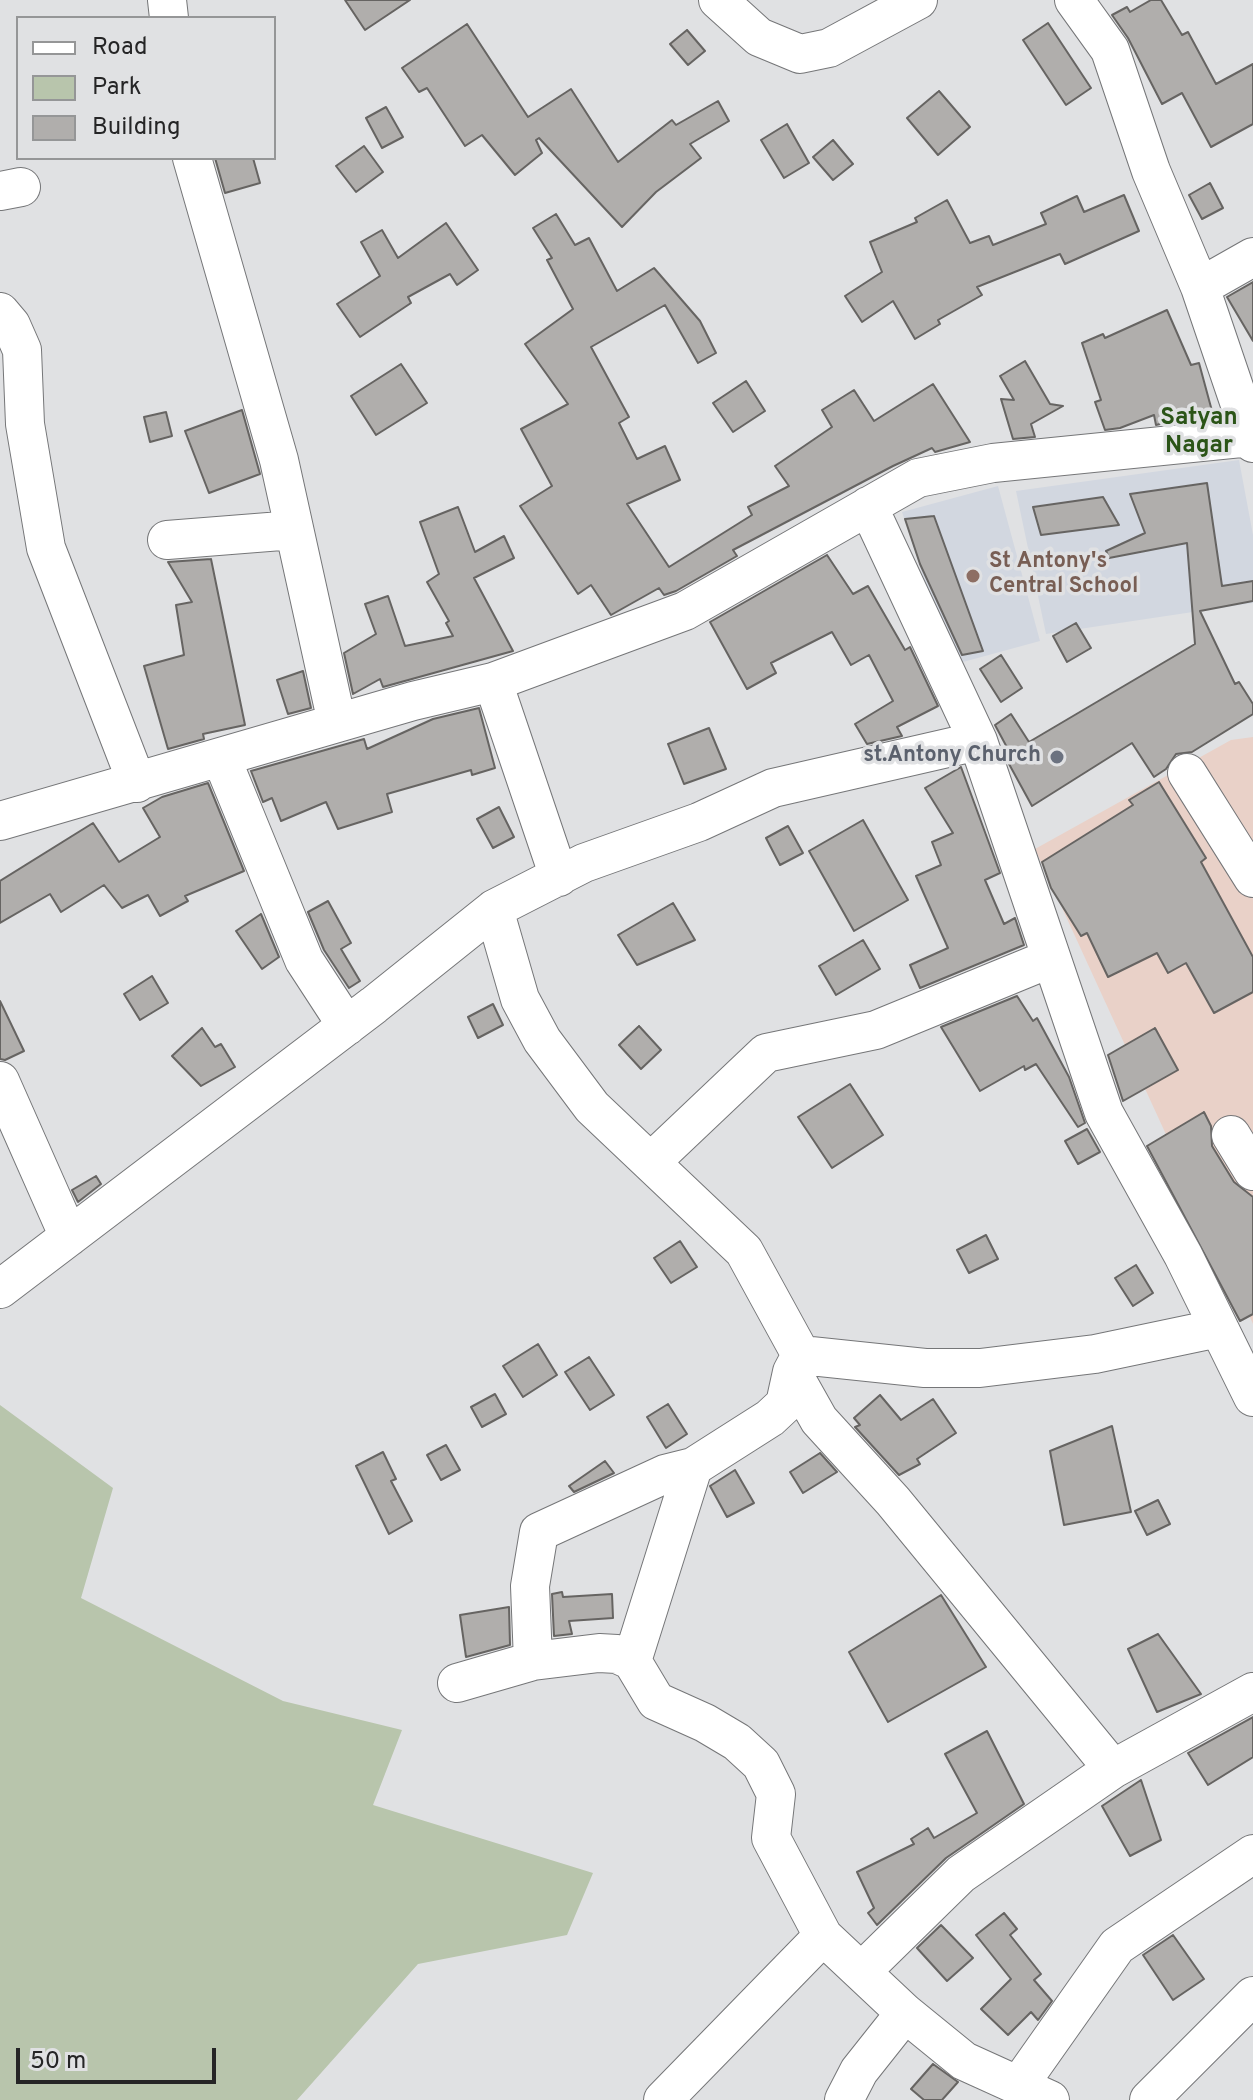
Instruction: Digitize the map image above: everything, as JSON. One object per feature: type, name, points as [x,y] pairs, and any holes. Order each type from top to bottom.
[{"type":"street","points":[[718,0],[759,37],[800,54],[829,48],[918,0]]},
{"type":"street","points":[[0,821],[337,723],[493,682],[685,611],[918,478],[993,463],[1252,440],[1200,287],[1151,171],[1110,50],[1074,0]]},
{"type":"street","points":[[193,160],[279,460],[337,723]]},
{"type":"street","points":[[1200,287],[1253,257]]},
{"type":"street","points":[[0,312],[11,325],[22,350],[25,424],[46,548],[137,783]]},
{"type":"street","points":[[868,506],[978,741],[1049,959],[1104,1113],[1253,1397]]},
{"type":"street","points":[[167,540],[294,530]]},
{"type":"street","points":[[493,682],[559,877]]},
{"type":"street","points":[[0,1289],[347,1026],[494,909],[584,863],[699,822],[773,788],[978,741]]},
{"type":"street","points":[[221,757],[304,960],[347,1026]]},
{"type":"street","points":[[1187,773],[1253,878]]},
{"type":"street","points":[[494,909],[520,999],[542,1040],[592,1107],[744,1251],[797,1364],[819,1420],[893,1501],[1113,1769]]},
{"type":"street","points":[[651,1162],[766,1053],[876,1030],[1049,959]]},
{"type":"street","points":[[0,1081],[69,1237]]},
{"type":"street","points":[[1231,1135],[1253,1171]]},
{"type":"street","points":[[797,1364],[980,1368],[1095,1354],[1219,1328]]},
{"type":"street","points":[[533,1661],[530,1586],[539,1532],[665,1474],[693,1467],[785,1404],[797,1364]]},
{"type":"street","points":[[632,1661],[693,1467]]},
{"type":"street","points":[[457,1683],[533,1661],[608,1653],[632,1661],[656,1701],[737,1742],[761,1764],[776,1794],[771,1838],[823,1936],[905,2013],[964,2061],[1034,2093],[1117,1946],[1253,1854]]},
{"type":"street","points":[[862,1971],[961,1874],[1113,1769],[1253,1692]]},
{"type":"street","points":[[663,2100],[823,1936]]},
{"type":"street","points":[[1149,2100],[1253,1996]]},
{"type":"street","points":[[844,2100],[859,2071],[905,2013]]},
{"type":"shaded area","points":[[1239,460],[1253,535],[1253,603],[1046,634],[1016,491]]},
{"type":"shaded area","name":"St Antony's Central School","points":[[998,486],[1040,641],[952,665],[902,512]]},
{"type":"shaded area","points":[[1253,737],[1253,1324],[1035,849],[1231,740]]},
{"type":"green space","points":[[0,1405],[113,1488],[81,1598],[283,1701],[402,1730],[373,1805],[593,1873],[567,1935],[418,1964],[297,2100],[0,2100]]},
{"type":"building","points":[[345,0],[410,0],[365,30]]},
{"type":"building","points":[[1151,0],[1161,0],[1182,35],[1188,32],[1216,84],[1253,64],[1253,124],[1211,147],[1182,93],[1162,104],[1128,38],[1112,15],[1127,7],[1130,12]]},
{"type":"building","points":[[1048,23],[1091,88],[1066,105],[1023,40]]},
{"type":"building","points":[[467,24],[528,117],[571,89],[618,162],[672,120],[676,125],[718,101],[729,121],[690,144],[701,158],[656,192],[622,227],[539,138],[536,140],[542,153],[515,175],[482,135],[465,146],[427,88],[419,92],[402,68]]},
{"type":"building","points":[[687,30],[705,51],[688,65],[670,44]]},
{"type":"building","points":[[939,91],[970,127],[938,155],[907,118]]},
{"type":"building","points":[[386,107],[403,137],[382,148],[366,118]]},
{"type":"building","points":[[787,124],[809,163],[784,178],[761,140]]},
{"type":"building","points":[[833,140],[853,164],[833,180],[813,157]]},
{"type":"building","points":[[364,146],[383,172],[356,192],[336,166]]},
{"type":"building","points":[[216,160],[254,160],[260,183],[225,193]]},
{"type":"building","points":[[1210,183],[1223,208],[1202,219],[1189,195]]},
{"type":"building","points":[[1124,195],[1139,231],[1065,264],[1060,254],[977,287],[982,295],[938,320],[940,324],[915,339],[893,301],[862,322],[845,296],[882,272],[870,242],[917,222],[915,218],[947,200],[970,243],[989,236],[993,245],[1046,224],[1041,213],[1077,196],[1084,212]]},
{"type":"building","points":[[556,214],[575,245],[589,238],[617,291],[654,268],[700,321],[716,353],[698,363],[665,305],[591,347],[629,417],[619,423],[637,459],[665,446],[680,480],[627,504],[669,567],[752,515],[748,507],[789,486],[775,466],[832,427],[822,410],[854,390],[874,421],[933,384],[970,442],[935,452],[932,448],[893,466],[733,550],[737,556],[676,591],[664,595],[659,588],[611,615],[591,585],[578,594],[520,506],[552,486],[521,429],[568,404],[525,344],[573,309],[547,260],[552,258],[533,228]]},
{"type":"building","points":[[446,223],[478,270],[457,285],[450,274],[408,297],[411,303],[360,337],[337,304],[380,276],[361,242],[382,230],[398,258]]},
{"type":"building","points":[[1253,282],[1253,341],[1227,297]]},
{"type":"building","points":[[1167,310],[1191,365],[1199,363],[1212,411],[1156,425],[1154,415],[1120,428],[1105,430],[1095,402],[1101,400],[1082,343],[1103,334],[1105,338]]},
{"type":"building","points":[[1025,361],[1050,404],[1063,406],[1031,424],[1035,437],[1013,439],[1001,399],[1014,400],[1000,376]]},
{"type":"building","points":[[401,364],[427,403],[376,435],[351,396]]},
{"type":"building","points":[[746,381],[765,411],[733,432],[713,403]]},
{"type":"building","points":[[242,410],[260,474],[209,493],[185,431]]},
{"type":"building","points":[[166,412],[172,436],[150,442],[144,417]]},
{"type":"building","points":[[1207,483],[1222,586],[1253,581],[1253,601],[1200,611],[1235,684],[1239,682],[1253,704],[1253,714],[1192,752],[1176,754],[1166,769],[1154,777],[1132,743],[1032,806],[1009,764],[1006,756],[1010,753],[995,725],[1011,714],[1029,742],[1195,644],[1187,543],[1109,558],[1106,551],[1145,533],[1130,494]]},
{"type":"building","points":[[1103,497],[1119,525],[1041,535],[1033,507]]},
{"type":"building","points":[[458,507],[475,552],[504,536],[514,558],[474,578],[513,651],[383,687],[380,679],[353,694],[344,653],[376,634],[365,604],[388,596],[405,646],[453,636],[446,623],[449,621],[427,582],[439,574],[420,522]]},
{"type":"building","points":[[934,516],[983,651],[962,655],[920,564],[905,519]]},
{"type":"building","points":[[827,555],[853,594],[868,586],[905,650],[910,647],[938,706],[897,727],[902,736],[867,744],[855,724],[893,701],[869,655],[851,665],[832,632],[771,663],[776,673],[747,689],[710,622]]},
{"type":"building","points":[[211,559],[245,725],[203,734],[204,739],[168,749],[144,666],[184,655],[176,605],[192,602],[168,562]]},
{"type":"building","points":[[1076,623],[1091,648],[1067,662],[1053,636]]},
{"type":"building","points":[[1001,655],[1022,688],[1001,702],[980,669]]},
{"type":"building","points":[[303,671],[311,708],[288,714],[277,680]]},
{"type":"building","points":[[479,708],[495,768],[472,775],[471,770],[387,794],[392,812],[338,829],[326,802],[281,821],[272,798],[263,802],[251,771],[364,739],[367,749],[433,719]]},
{"type":"building","points":[[709,728],[726,769],[684,784],[668,744]]},
{"type":"building","points":[[961,767],[1000,873],[985,880],[1004,924],[1015,918],[1024,945],[920,988],[910,965],[948,948],[916,876],[941,865],[932,842],[953,833],[925,788]]},
{"type":"building","points":[[1159,782],[1206,858],[1201,862],[1253,957],[1253,992],[1214,1013],[1186,963],[1168,973],[1157,953],[1108,977],[1087,933],[1081,936],[1051,888],[1042,862],[1133,805],[1129,800]]},
{"type":"building","points":[[208,783],[244,871],[185,896],[188,901],[160,916],[148,895],[122,908],[104,885],[61,912],[50,894],[0,923],[0,881],[93,823],[119,862],[160,837],[143,808],[162,797]]},
{"type":"building","points":[[499,807],[514,837],[493,848],[477,819]]},
{"type":"building","points":[[863,820],[908,900],[854,931],[809,851]]},
{"type":"building","points":[[788,826],[803,853],[780,865],[766,838]]},
{"type":"building","points":[[328,901],[351,943],[341,949],[360,981],[349,988],[324,950],[308,912]]},
{"type":"building","points":[[673,903],[695,940],[637,965],[618,935]]},
{"type":"building","points":[[261,914],[279,957],[262,969],[236,931]]},
{"type":"building","points":[[863,940],[880,969],[836,995],[819,966]]},
{"type":"building","points":[[152,976],[168,1003],[140,1020],[124,994]]},
{"type":"building","points":[[1017,996],[1033,1021],[1037,1018],[1069,1077],[1085,1123],[1078,1127],[1036,1064],[1025,1070],[1024,1066],[980,1091],[941,1027]]},
{"type":"building","points":[[0,1001],[24,1051],[5,1060],[0,1059]]},
{"type":"building","points":[[493,1004],[503,1025],[478,1038],[468,1017]]},
{"type":"building","points":[[639,1026],[661,1050],[641,1069],[619,1045]]},
{"type":"building","points":[[202,1028],[215,1047],[221,1044],[235,1067],[201,1086],[172,1056]]},
{"type":"building","points":[[1155,1028],[1178,1070],[1123,1101],[1108,1055]]},
{"type":"building","points":[[850,1084],[883,1135],[832,1168],[798,1117]]},
{"type":"building","points":[[1204,1112],[1211,1126],[1212,1146],[1234,1182],[1253,1197],[1253,1314],[1240,1321],[1147,1146]]},
{"type":"building","points":[[1087,1129],[1100,1152],[1078,1164],[1065,1141]]},
{"type":"building","points":[[96,1176],[101,1184],[78,1202],[72,1190]]},
{"type":"building","points":[[986,1235],[998,1259],[969,1273],[957,1250]]},
{"type":"building","points":[[680,1241],[697,1267],[671,1283],[654,1258]]},
{"type":"building","points":[[1136,1265],[1153,1293],[1133,1306],[1115,1278]]},
{"type":"building","points":[[538,1344],[557,1375],[523,1397],[503,1366]]},
{"type":"building","points":[[589,1357],[614,1395],[590,1410],[565,1372]]},
{"type":"building","points":[[495,1394],[506,1414],[482,1427],[471,1407]]},
{"type":"building","points":[[880,1395],[901,1420],[933,1399],[956,1433],[917,1459],[920,1464],[899,1475],[855,1427],[860,1425],[854,1418]]},
{"type":"building","points":[[668,1404],[687,1434],[666,1448],[647,1417]]},
{"type":"building","points":[[1112,1426],[1131,1512],[1064,1525],[1050,1451]]},
{"type":"building","points":[[446,1445],[460,1470],[441,1480],[427,1455]]},
{"type":"building","points":[[383,1452],[396,1479],[391,1481],[412,1521],[389,1534],[356,1466]]},
{"type":"building","points":[[820,1453],[837,1472],[803,1493],[790,1472]]},
{"type":"building","points":[[605,1461],[614,1473],[574,1492],[569,1486]]},
{"type":"building","points":[[735,1470],[754,1503],[727,1517],[710,1486]]},
{"type":"building","points":[[1158,1500],[1170,1524],[1147,1535],[1135,1511]]},
{"type":"building","points":[[562,1592],[563,1597],[612,1594],[613,1618],[569,1621],[572,1634],[554,1636],[552,1594]]},
{"type":"building","points":[[941,1595],[986,1667],[888,1722],[849,1652]]},
{"type":"building","points":[[509,1607],[510,1645],[466,1657],[460,1615]]},
{"type":"building","points":[[1158,1634],[1201,1694],[1157,1712],[1128,1649]]},
{"type":"building","points":[[1253,1717],[1253,1757],[1208,1785],[1188,1753]]},
{"type":"building","points":[[987,1731],[1024,1804],[946,1858],[877,1925],[868,1913],[874,1908],[857,1872],[914,1844],[911,1839],[928,1828],[934,1838],[977,1813],[945,1754]]},
{"type":"building","points":[[1141,1780],[1161,1840],[1130,1856],[1102,1806]]},
{"type":"building","points":[[1004,1913],[1017,1929],[1010,1935],[1041,1974],[1034,1980],[1052,2001],[1038,2020],[1031,2012],[1008,2035],[981,2009],[1011,1979],[976,1935]]},
{"type":"building","points":[[941,1925],[973,1958],[947,1981],[917,1948]]},
{"type":"building","points":[[1173,1935],[1204,1979],[1173,2000],[1143,1955]]},
{"type":"building","points":[[933,2064],[958,2082],[942,2100],[924,2100],[911,2089]]},
{"type":"place","name":"St Antony's Central School","points":[[973,576]]},
{"type":"place","name":"st.Antony Church","points":[[1057,757]]},
{"type":"district","name":"Satyan Nagar","points":[[1199,433]]}]
